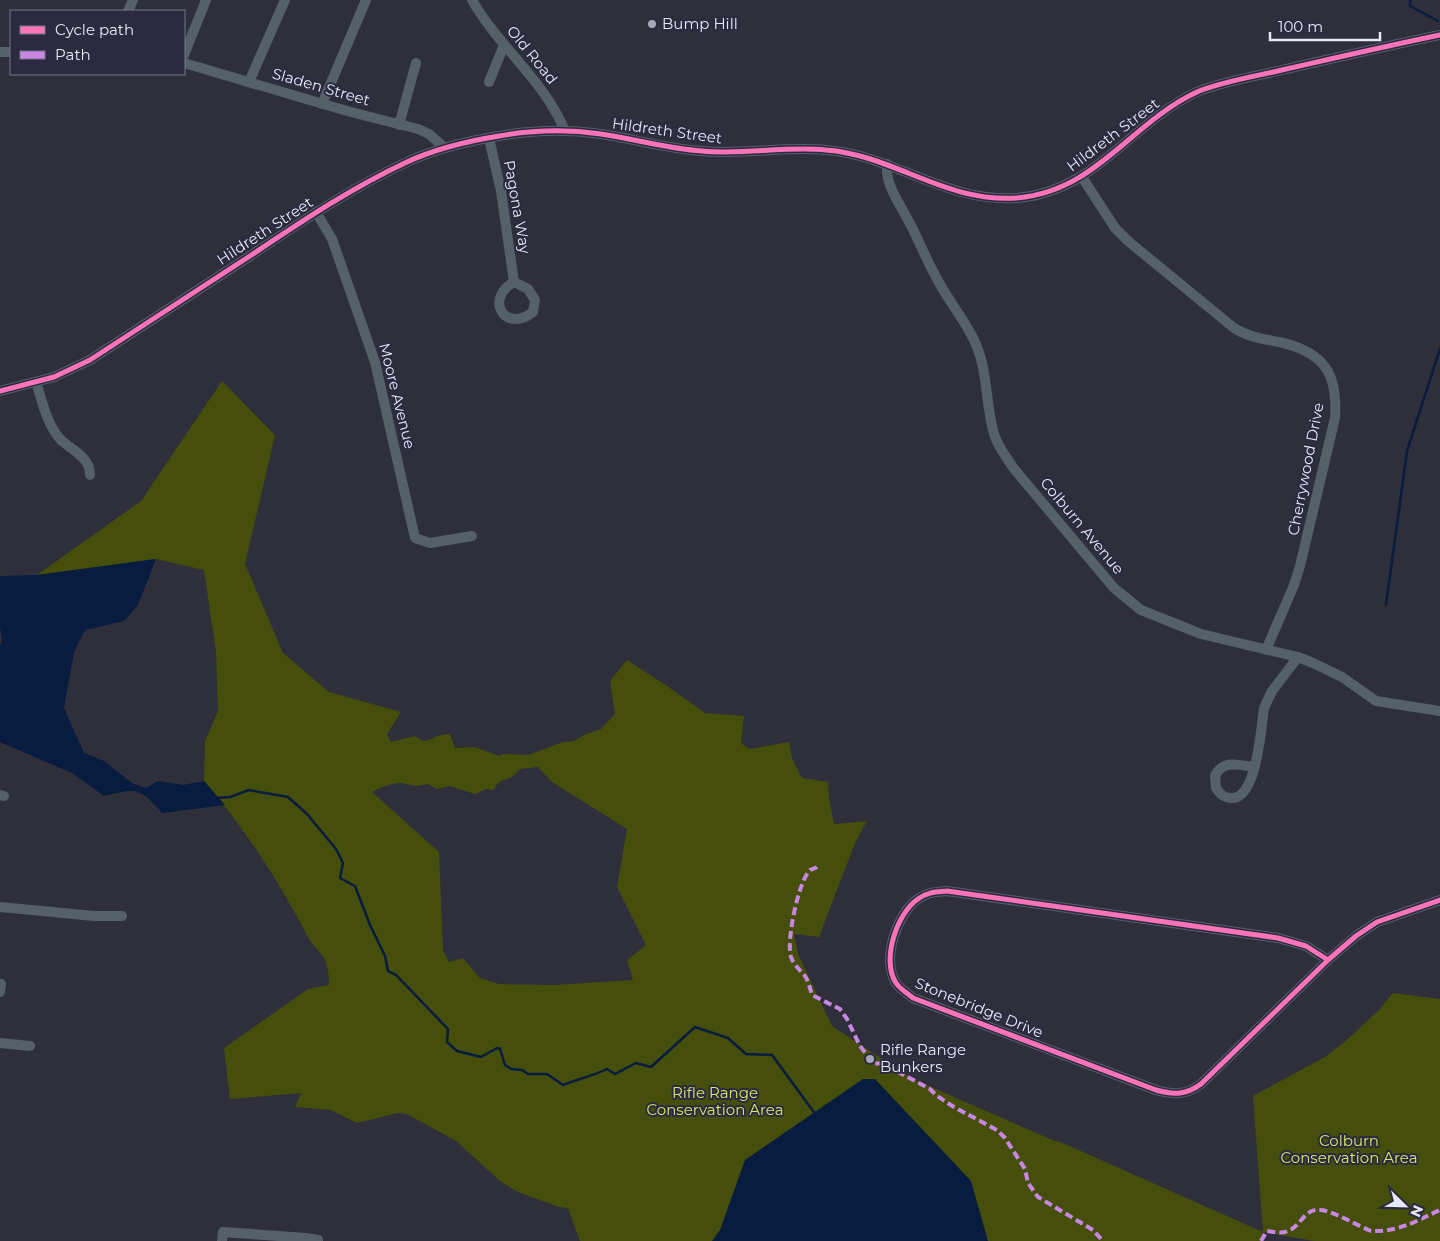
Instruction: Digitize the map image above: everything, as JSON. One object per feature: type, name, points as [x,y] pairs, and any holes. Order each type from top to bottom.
[{"type":"street","points":[[185,52],[206,0]]},
{"type":"street","points":[[249,82],[285,0]]},
{"type":"street","points":[[322,104],[366,0]]},
{"type":"street","name":"Old Road","points":[[472,0],[504,45],[548,98],[565,131]]},
{"type":"street","name":"Hildreth Street","points":[[0,391],[54,378],[90,360],[316,212],[384,173],[445,148],[489,138],[539,130],[602,134],[702,151],[738,152],[823,149],[845,152],[887,164],[942,187],[970,195],[1020,198],[1048,192],[1082,177],[1171,106],[1200,91],[1240,80],[1440,35]]},
{"type":"street","points":[[489,82],[504,45]]},
{"type":"street","points":[[399,125],[416,62]]},
{"type":"street","name":"Sladen Street","points":[[185,63],[322,104],[418,129],[429,134],[445,148]]},
{"type":"street","name":"Pagona Way","points":[[489,138],[501,191],[514,282]]},
{"type":"street","name":"Colburn Avenue","points":[[887,164],[886,174],[890,187],[917,236],[935,276],[962,317],[985,367],[993,430],[1002,452],[1114,588],[1141,610],[1201,634],[1298,657],[1314,663],[1342,677],[1376,701],[1440,711]]},
{"type":"street","name":"Cherrywood Drive","points":[[1082,177],[1115,228],[1128,241],[1234,328],[1252,337],[1303,349],[1314,355],[1330,375],[1334,386],[1336,402],[1334,418],[1308,538],[1294,585],[1266,650]]},
{"type":"street","name":"Moore Avenue","points":[[316,212],[332,239],[375,362],[415,538],[430,543],[472,536]]},
{"type":"street","points":[[36,382],[46,414],[57,435],[88,463],[90,475]]},
{"type":"street","points":[[1254,767],[1267,699],[1298,657]]},
{"type":"street","name":"Stonebridge Drive","points":[[1328,960],[1306,946],[1278,938],[947,891],[927,894],[917,899],[909,908],[896,930],[890,957],[891,970],[895,982],[913,998],[1156,1090],[1178,1094],[1186,1093],[1201,1084],[1328,960],[1356,936],[1377,922],[1440,900]]},
{"type":"street","points":[[0,907],[94,916],[122,916]]},
{"type":"street","points":[[0,1043],[30,1046]]},
{"type":"street","points":[[223,1237],[318,1240]]},
{"type":"green space","name":"Rifle Range Conservation Area","points":[[222,381],[275,435],[245,564],[283,653],[329,692],[401,712],[387,734],[391,742],[415,736],[426,741],[437,736],[450,734],[455,748],[475,747],[499,756],[503,754],[528,755],[563,742],[574,741],[601,729],[615,714],[610,681],[627,660],[705,713],[744,716],[741,743],[749,749],[789,742],[792,758],[802,778],[828,782],[834,824],[867,821],[855,843],[819,937],[794,934],[798,954],[832,1026],[913,1079],[1263,1232],[1263,1241],[580,1241],[568,1208],[559,1207],[518,1192],[500,1181],[456,1141],[407,1114],[398,1113],[357,1123],[331,1110],[295,1107],[301,1093],[230,1099],[224,1048],[308,989],[329,985],[328,971],[324,958],[310,940],[285,895],[260,856],[234,818],[204,781],[205,741],[218,711],[216,652],[204,570],[156,559],[37,575],[141,501]],"holes":[[[538,767],[552,782],[627,829],[617,887],[646,945],[627,960],[633,980],[553,985],[499,984],[480,978],[463,958],[449,962],[443,950],[439,852],[372,792],[385,786],[400,783],[416,786],[428,784],[437,789],[450,786],[475,794],[486,789],[493,790],[499,782],[512,777],[520,769]]]},
{"type":"green space","name":"Colburn Conservation Area","points":[[1393,993],[1440,999],[1440,1241],[1314,1241],[1263,1232],[1253,1096],[1325,1057],[1348,1039],[1379,1010]]},
{"type":"water","points":[[156,559],[138,605],[124,621],[85,630],[74,652],[64,708],[84,753],[104,761],[132,783],[146,788],[158,781],[183,785],[204,781],[225,805],[162,813],[143,794],[131,791],[104,796],[72,773],[0,742],[0,646],[2,641],[0,627],[0,576],[37,575]]},
{"type":"water","points":[[863,1079],[875,1079],[971,1181],[988,1241],[712,1241],[720,1230],[745,1160]]},
{"type":"waterway","points":[[1410,0],[1410,6],[1438,21]]},
{"type":"waterway","points":[[1386,605],[1407,451],[1440,349]]},
{"type":"waterway","points":[[216,798],[230,797],[249,790],[288,797],[307,814],[336,849],[343,863],[340,878],[355,886],[370,925],[385,956],[388,971],[396,975],[448,1029],[447,1042],[457,1051],[481,1057],[497,1048],[500,1049],[505,1065],[511,1069],[522,1070],[528,1074],[547,1074],[563,1085],[607,1069],[615,1074],[636,1063],[651,1067],[695,1027],[728,1038],[746,1054],[772,1055],[816,1115]]},
{"type":"marked path","points":[[817,867],[810,870],[801,887],[794,912],[790,939],[791,957],[795,965],[805,976],[812,995],[840,1009],[860,1046],[874,1064],[882,1063],[930,1089],[954,1107],[997,1130],[1005,1138],[1025,1169],[1028,1183],[1038,1197],[1093,1230],[1103,1241]]},
{"type":"marked path","points":[[1261,1241],[1267,1231],[1285,1232],[1294,1228],[1311,1211],[1316,1210],[1333,1213],[1371,1231],[1399,1228],[1440,1210]]},
{"type":"cycle path","points":[[0,391],[54,377],[90,360],[346,194],[407,162],[440,149],[464,143],[511,134],[562,131],[588,132],[702,151],[826,150],[874,160],[966,193],[991,198],[1017,198],[1045,193],[1069,183],[1091,170],[1173,105],[1206,88],[1440,35]]},
{"type":"cycle path","points":[[1328,960],[1306,946],[1278,938],[947,891],[925,895],[910,906],[898,926],[891,950],[890,962],[896,983],[913,998],[1156,1090],[1180,1093],[1201,1084],[1328,960],[1356,936],[1377,922],[1440,900]]},
{"type":"place","name":"Bump Hill","points":[[652,24]]},
{"type":"place","name":"Rifle Range Bunkers","points":[[870,1059]]}]
